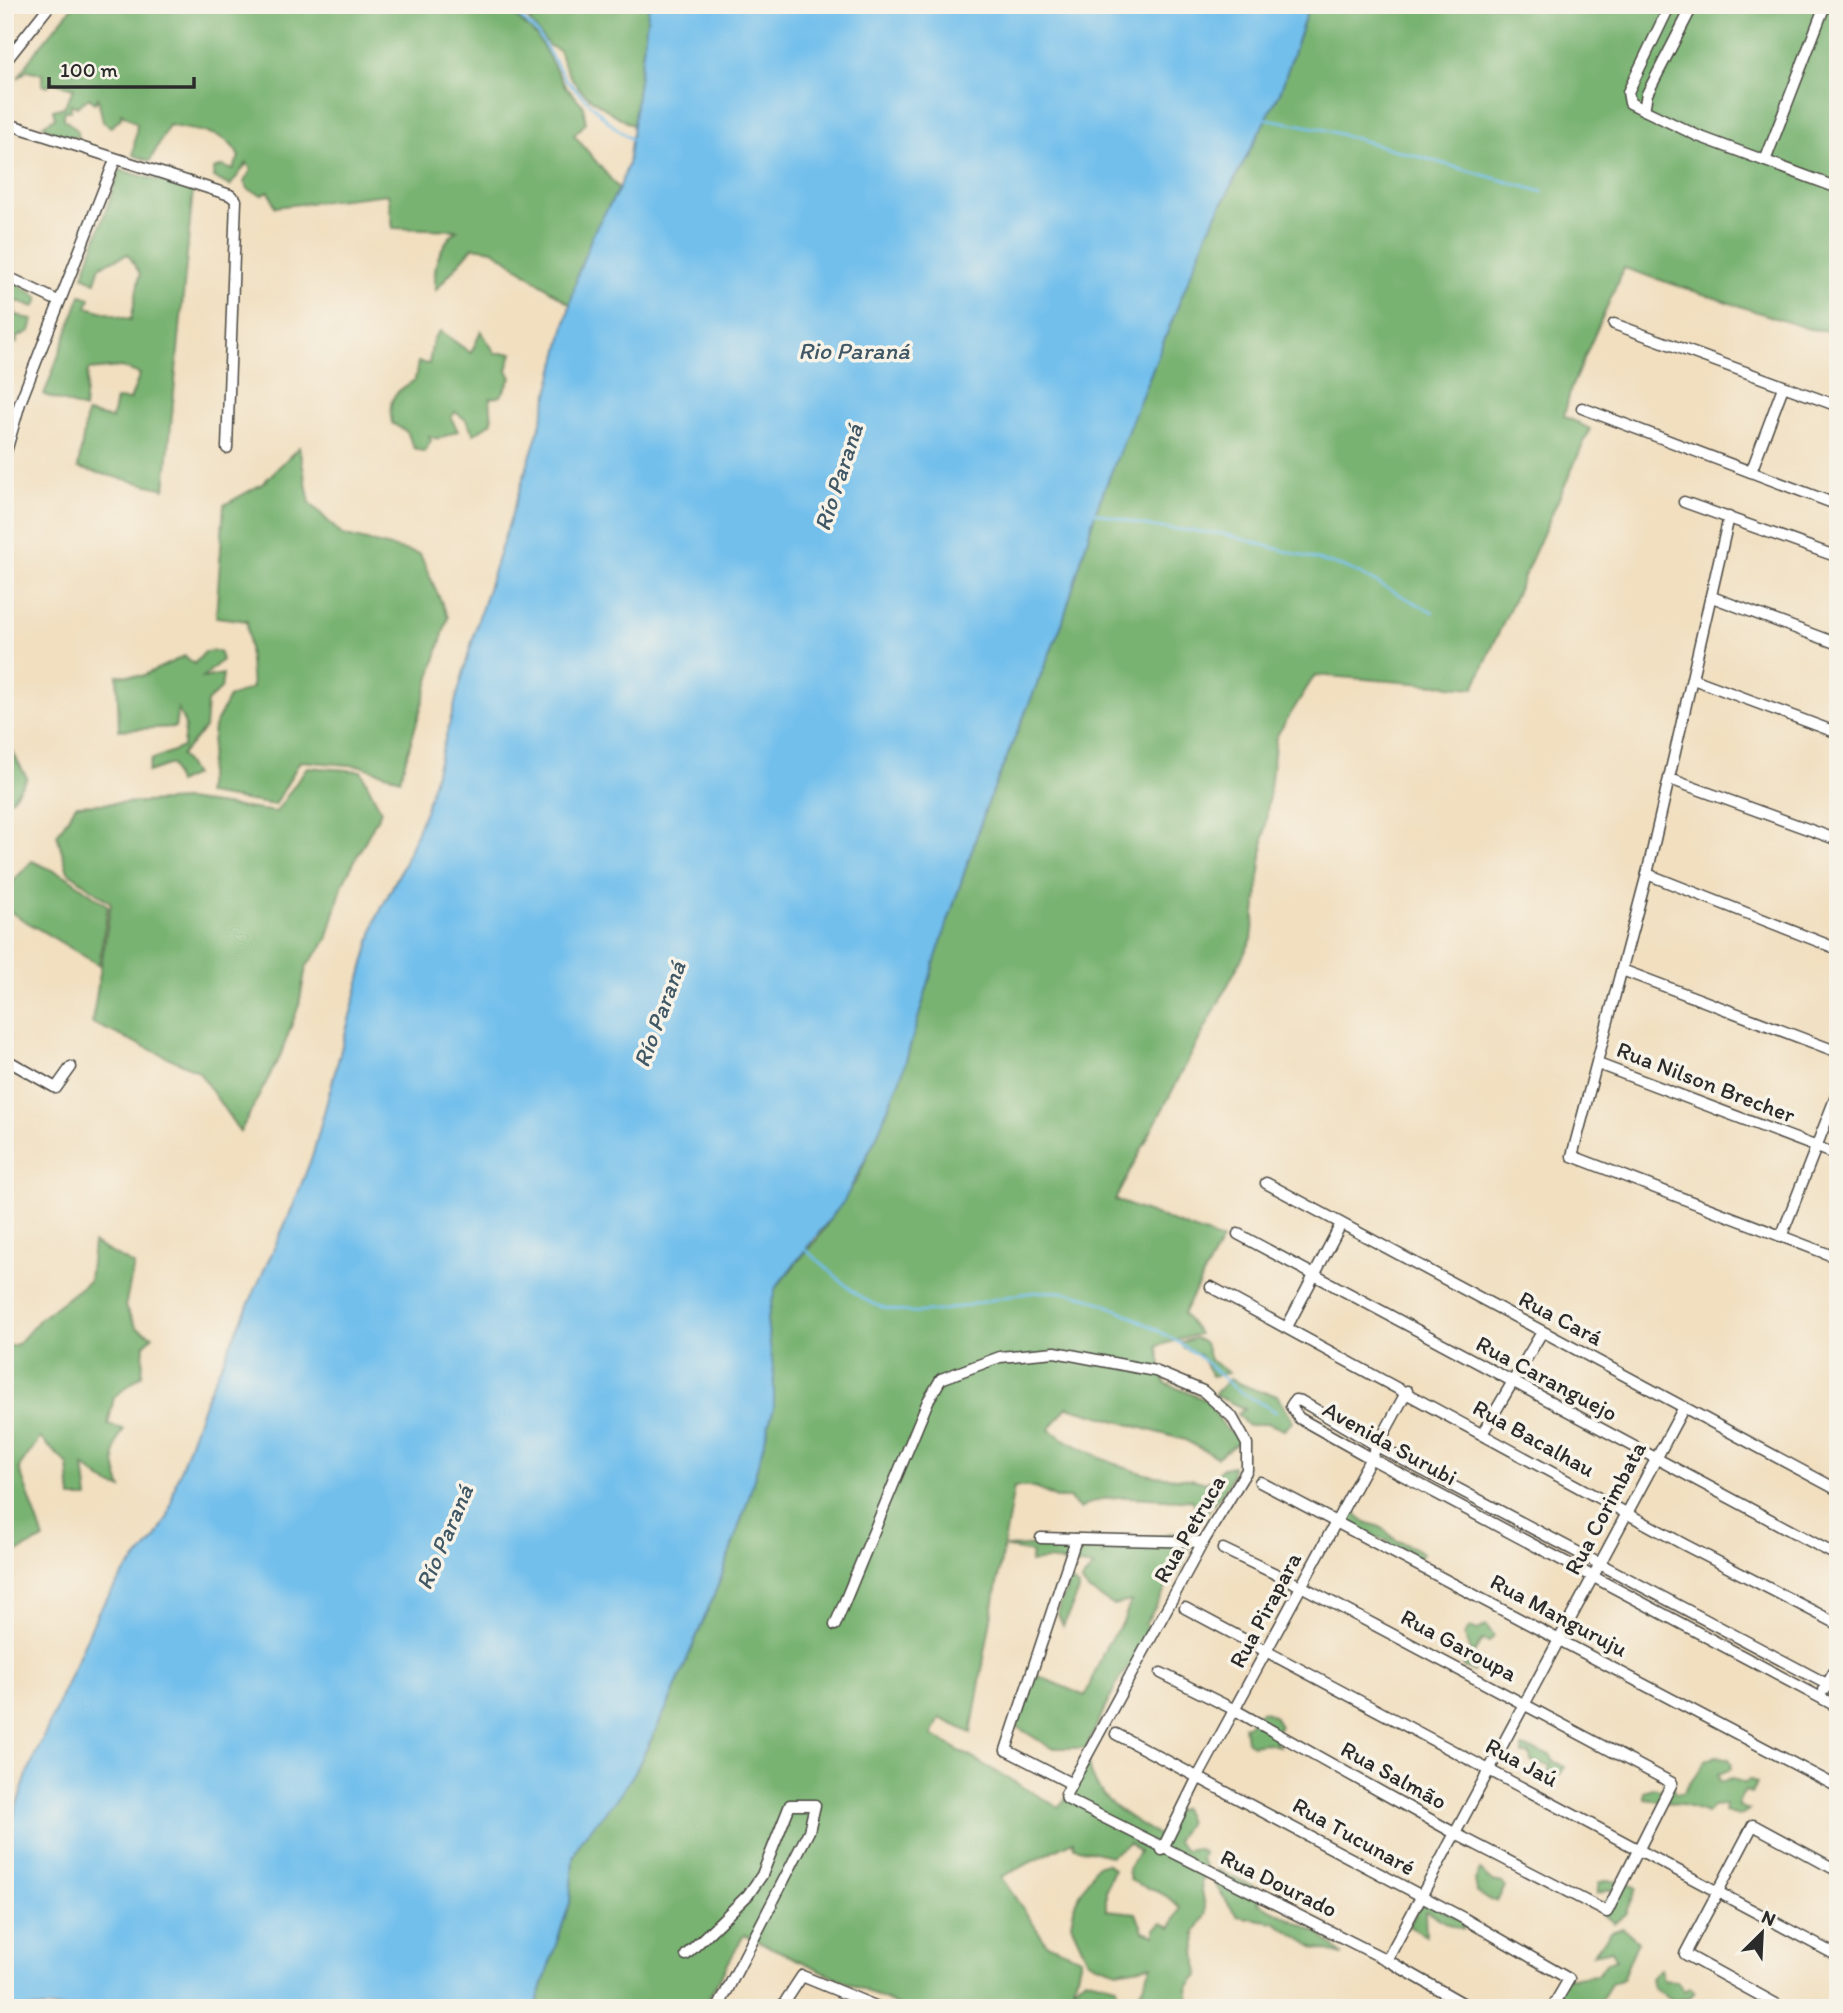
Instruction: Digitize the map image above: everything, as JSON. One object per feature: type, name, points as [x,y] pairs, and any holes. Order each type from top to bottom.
[{"type":"street","points":[[5,62],[50,5]]},
{"type":"street","points":[[1671,5],[1628,92],[1630,103],[1698,136],[1838,188]]},
{"type":"street","points":[[1644,110],[1647,94],[1693,5]]},
{"type":"street","points":[[1765,161],[1825,5]]},
{"type":"street","points":[[5,123],[230,195],[236,200],[227,448]]},
{"type":"street","points":[[5,455],[20,402],[115,160]]},
{"type":"street","points":[[12,279],[58,301]]},
{"type":"street","points":[[1614,324],[1838,407]]},
{"type":"street","points":[[1751,472],[1783,387]]},
{"type":"street","points":[[1582,408],[1838,505]]},
{"type":"street","points":[[1684,502],[1838,558]]},
{"type":"street","points":[[1729,517],[1647,874],[1572,1156],[1838,1258]]},
{"type":"street","points":[[1712,597],[1838,644]]},
{"type":"street","points":[[1693,679],[1838,733]]},
{"type":"street","points":[[1670,779],[1838,840]]},
{"type":"street","points":[[1647,874],[1838,949]]},
{"type":"street","points":[[1622,970],[1838,1052]]},
{"type":"street","points":[[5,1059],[55,1088],[71,1067]]},
{"type":"street","name":"Rua Nilson Brecher","points":[[1598,1064],[1838,1155]]},
{"type":"street","points":[[1781,1237],[1838,1091]]},
{"type":"street","name":"Rua Cará","points":[[1266,1183],[1838,1490]]},
{"type":"street","points":[[1287,1327],[1341,1224]]},
{"type":"street","name":"Rua Caranguejo","points":[[1238,1234],[1838,1556]]},
{"type":"street","name":"Rua Bacalhau","points":[[1211,1287],[1407,1391],[1627,1513],[1838,1624]]},
{"type":"street","points":[[1482,1434],[1542,1332]]},
{"type":"street","name":"Rua Petruca","points":[[835,1625],[928,1401],[941,1379],[1000,1357],[1055,1352],[1155,1370],[1203,1391],[1232,1418],[1247,1444],[1247,1470],[1203,1542],[1066,1799]]},
{"type":"street","name":"Rua Pirapara","points":[[1162,1850],[1199,1775],[1407,1391]]},
{"type":"street","name":"Avenida Surubi","points":[[1838,1690],[1379,1447],[1301,1401],[1295,1400],[1291,1406],[1299,1418],[1371,1459],[1838,1707]]},
{"type":"street","name":"Rua Corimbata","points":[[1387,1960],[1684,1406]]},
{"type":"street","name":"Rua Manguruju","points":[[1260,1482],[1838,1787]]},
{"type":"street","points":[[1041,1538],[1203,1542]]},
{"type":"street","points":[[1072,1784],[1006,1750],[1076,1539]]},
{"type":"street","name":"Rua Garoupa","points":[[1223,1549],[1303,1587],[1672,1783],[1638,1848]]},
{"type":"street","name":"Rua Jaú","points":[[1185,1608],[1490,1768],[1838,1956]]},
{"type":"street","points":[[1821,1698],[1838,1665]]},
{"type":"street","name":"Rua Salmão","points":[[1161,1673],[1235,1710],[1456,1834],[1607,1912],[1638,1848]]},
{"type":"street","name":"Rua Tucunaré","points":[[1116,1734],[1199,1775],[1569,1979],[1552,2008]]},
{"type":"street","name":"Rua Dourado","points":[[1066,1799],[1162,1850],[1387,1960],[1471,2008]]},
{"type":"street","points":[[686,1955],[752,1889],[762,1875],[790,1805],[815,1805],[809,1831],[718,2008]]},
{"type":"street","points":[[1783,2008],[1685,1954],[1753,1825],[1838,1871]]},
{"type":"street","points":[[781,2008],[802,1976],[880,2008]]},
{"type":"green space","points":[[74,5],[512,5],[510,11],[537,36],[565,86],[583,105],[586,123],[574,135],[619,189],[590,245],[571,305],[493,250],[473,247],[436,290],[438,257],[457,230],[393,228],[388,194],[275,207],[269,191],[262,195],[249,190],[244,182],[251,170],[247,163],[230,186],[213,177],[214,169],[223,166],[233,170],[239,157],[227,141],[210,133],[169,125],[150,161],[133,155],[137,124],[121,113],[121,118],[111,127],[103,122],[98,98],[95,103],[89,98],[77,107],[71,104],[71,111],[64,111],[64,119],[78,131],[78,137],[68,137],[67,141],[52,135],[53,132],[43,125],[55,118],[53,110],[64,107],[74,88],[51,82],[48,86],[42,85],[42,74],[28,70],[18,78],[35,52]]},
{"type":"green space","points":[[517,5],[649,5],[633,126],[596,103],[578,87],[570,77],[559,50],[549,46]]},
{"type":"green space","points":[[1309,5],[1838,5],[1838,320],[1832,331],[1809,329],[1624,268],[1571,388],[1564,416],[1590,429],[1474,688],[1315,675],[1276,737],[1252,939],[1115,1200],[1222,1240],[1183,1314],[1199,1334],[1157,1346],[1165,1383],[1206,1400],[1226,1429],[1243,1439],[1217,1457],[1185,1440],[1067,1407],[1049,1430],[1101,1458],[1143,1473],[1206,1483],[1223,1468],[1233,1466],[1232,1475],[1226,1489],[1203,1519],[1192,1500],[1119,1497],[1092,1502],[1080,1509],[1069,1498],[1056,1498],[1034,1487],[1014,1487],[971,1733],[940,1718],[932,1735],[1058,1807],[1069,1795],[1088,1762],[1092,1776],[1105,1798],[1158,1835],[1170,1823],[1173,1812],[1182,1808],[1188,1822],[1176,1841],[1185,1850],[1196,1848],[1203,1852],[1201,1860],[1205,1866],[1201,1884],[1206,1913],[1195,1932],[1198,1976],[1188,1987],[1191,2008],[1169,2008],[1140,1992],[1152,1965],[1117,1971],[1088,1961],[1071,1924],[1075,1903],[1096,1866],[1106,1863],[1114,1869],[1106,1889],[1106,1910],[1136,1913],[1143,1931],[1155,1935],[1155,1929],[1162,1923],[1171,1928],[1180,1908],[1163,1894],[1130,1880],[1128,1869],[1139,1852],[1129,1843],[1110,1856],[1074,1847],[1073,1841],[1001,1877],[1047,1944],[1081,1958],[1074,1988],[1085,1978],[1116,1986],[1121,2008],[1097,2008],[1097,2004],[1073,1989],[1068,2008],[903,2008],[744,1935],[703,2008],[535,2008],[570,1902],[573,1858],[581,1840],[635,1772],[669,1703],[721,1578],[748,1500],[769,1344],[767,1321],[776,1287],[818,1238],[858,1178],[902,1074],[936,957],[987,805],[1062,624],[1096,510],[1208,231],[1281,90]]},
{"type":"green space","points":[[120,170],[193,190],[165,489],[78,468],[87,413],[112,419],[116,399],[130,400],[140,374],[121,367],[88,370],[84,409],[44,395],[81,295],[90,298],[87,307],[131,320],[140,274],[128,254],[100,266],[95,282],[83,276]]},
{"type":"green space","points":[[17,283],[38,297],[38,302],[34,307],[18,301],[14,306],[16,315],[33,320],[30,331],[16,338],[17,342],[12,345],[8,340],[5,341],[5,284],[9,287]]},
{"type":"green space","points":[[440,331],[471,353],[481,331],[495,353],[512,353],[507,370],[511,378],[501,396],[490,398],[492,422],[474,434],[466,420],[455,412],[451,418],[458,431],[438,439],[429,436],[431,441],[424,452],[414,448],[407,432],[392,423],[391,407],[394,396],[415,380],[418,362],[429,364],[433,339]]},
{"type":"green space","points":[[299,447],[310,503],[342,535],[420,554],[448,617],[400,779],[361,766],[300,761],[275,805],[206,794],[214,727],[229,697],[252,688],[247,621],[216,617],[224,505],[262,484]]},
{"type":"green space","points":[[219,651],[222,660],[202,678],[223,674],[221,689],[207,702],[205,728],[181,755],[194,775],[177,783],[171,764],[148,772],[151,760],[183,747],[185,725],[178,709],[175,727],[119,730],[117,675],[142,676],[185,656],[194,664],[205,652]]},
{"type":"green space","points":[[5,701],[12,703],[7,742],[27,778],[12,799],[5,802]]},
{"type":"green space","points":[[307,767],[361,771],[381,811],[343,883],[327,940],[306,967],[299,1005],[281,1054],[240,1132],[198,1071],[92,1023],[111,903],[68,872],[57,835],[76,805],[186,800],[276,812]]},
{"type":"green space","points":[[32,861],[66,876],[108,906],[99,965],[5,909],[5,890]]},
{"type":"green space","points":[[93,1243],[134,1265],[125,1307],[137,1328],[153,1336],[144,1345],[142,1375],[114,1397],[108,1425],[124,1429],[117,1442],[115,1457],[122,1488],[109,1485],[84,1466],[88,1498],[71,1498],[68,1465],[40,1438],[19,1468],[44,1539],[5,1558],[5,1347],[18,1344],[40,1319],[89,1281]]},
{"type":"green space","points":[[1195,1338],[1205,1343],[1210,1360],[1229,1373],[1212,1376],[1200,1355],[1184,1348],[1180,1343]]},
{"type":"green space","points":[[1229,1379],[1258,1391],[1277,1395],[1293,1421],[1284,1430],[1268,1423],[1248,1426],[1237,1414],[1245,1409],[1214,1395]]},
{"type":"green space","points":[[1365,1475],[1365,1482],[1353,1503],[1356,1514],[1361,1520],[1380,1527],[1396,1540],[1420,1551],[1423,1554],[1418,1560],[1392,1548],[1388,1541],[1373,1538],[1349,1521],[1349,1509]]},
{"type":"green space","points":[[1170,1533],[1194,1537],[1181,1569],[1168,1585],[1146,1623],[1147,1638],[1142,1650],[1119,1679],[1086,1748],[1051,1748],[1016,1726],[1034,1674],[1085,1696],[1107,1644],[1123,1622],[1131,1601],[1113,1605],[1088,1590],[1081,1581],[1094,1567],[1048,1560],[1030,1562],[1032,1553],[1005,1547],[1088,1543],[1102,1547],[1103,1555],[1112,1542],[1158,1537]]},
{"type":"green space","points":[[1070,1581],[1079,1587],[1079,1591],[1063,1626],[1057,1612]]},
{"type":"green space","points":[[1486,1625],[1494,1636],[1489,1642],[1482,1640],[1470,1660],[1477,1666],[1474,1672],[1463,1667],[1462,1660],[1471,1650],[1464,1635],[1470,1627],[1478,1630]]},
{"type":"green space","points":[[1263,1711],[1275,1717],[1280,1726],[1272,1734],[1279,1746],[1266,1743],[1253,1745],[1246,1741],[1244,1726],[1250,1724],[1256,1714]]},
{"type":"green space","points":[[1522,1747],[1551,1755],[1553,1761],[1565,1767],[1560,1774],[1552,1775],[1548,1771],[1551,1766],[1531,1762],[1530,1754],[1522,1754]]},
{"type":"green space","points":[[1716,1756],[1729,1759],[1732,1764],[1730,1770],[1718,1774],[1720,1782],[1733,1779],[1745,1783],[1749,1779],[1757,1783],[1751,1793],[1745,1791],[1738,1802],[1740,1807],[1749,1810],[1739,1816],[1725,1812],[1726,1805],[1713,1806],[1706,1813],[1667,1802],[1644,1799],[1644,1791],[1653,1788],[1663,1791],[1672,1785],[1676,1793],[1683,1793],[1706,1761]]},
{"type":"green space","points":[[1217,1870],[1264,1892],[1258,1903],[1318,1933],[1343,1955],[1315,1948],[1274,1922],[1237,1916],[1214,1883]]},
{"type":"green space","points":[[1480,1870],[1492,1881],[1502,1883],[1505,1887],[1497,1901],[1489,1900],[1477,1892],[1475,1880]]},
{"type":"green space","points":[[1627,1882],[1637,1888],[1626,1914],[1614,1923],[1604,1915],[1603,1903],[1613,1894],[1612,1889],[1597,1894],[1599,1883]]},
{"type":"green space","points":[[1429,1904],[1463,1920],[1464,1929],[1425,1911],[1426,1936],[1409,1926],[1418,1908]]},
{"type":"green space","points":[[1623,1928],[1638,1941],[1622,1979],[1611,1984],[1596,2008],[1560,2008],[1562,1978],[1598,1975],[1607,1962],[1617,1959],[1612,1950],[1593,1954],[1611,1932]]},
{"type":"green space","points":[[1660,1969],[1663,1980],[1677,1981],[1684,1991],[1690,1987],[1695,1992],[1690,1997],[1672,2001],[1653,1988],[1651,1978]]},
{"type":"water","name":"Rio Paraná","points":[[649,5],[1309,5],[1281,90],[1208,231],[1096,510],[1062,624],[987,805],[936,957],[902,1074],[876,1138],[844,1201],[776,1287],[767,1321],[774,1375],[774,1407],[748,1500],[721,1578],[669,1703],[635,1772],[619,1796],[581,1840],[573,1858],[570,1902],[535,2008],[5,2008],[5,1841],[28,1772],[98,1612],[125,1572],[156,1538],[168,1516],[176,1482],[205,1400],[291,1211],[313,1154],[376,919],[404,864],[426,808],[478,620],[540,426],[578,273],[594,231],[619,189],[628,164]]},
{"type":"waterway","points":[[514,5],[513,10],[538,34],[566,80],[611,124],[632,140]]},
{"type":"waterway","points":[[1263,118],[1322,129],[1543,192]]},
{"type":"waterway","points":[[1094,512],[1152,527],[1224,534],[1350,569],[1433,612]]},
{"type":"waterway","points":[[804,1249],[862,1298],[885,1308],[910,1312],[935,1311],[1035,1292],[1060,1292],[1097,1301],[1171,1338],[1199,1357],[1235,1388],[1276,1412]]},
{"type":"water label","name":"Río Paraná","points":[[838,477]]},
{"type":"water label","name":"Río Paraná","points":[[659,1014]]},
{"type":"water label","name":"Río Paraná","points":[[444,1537]]}]
